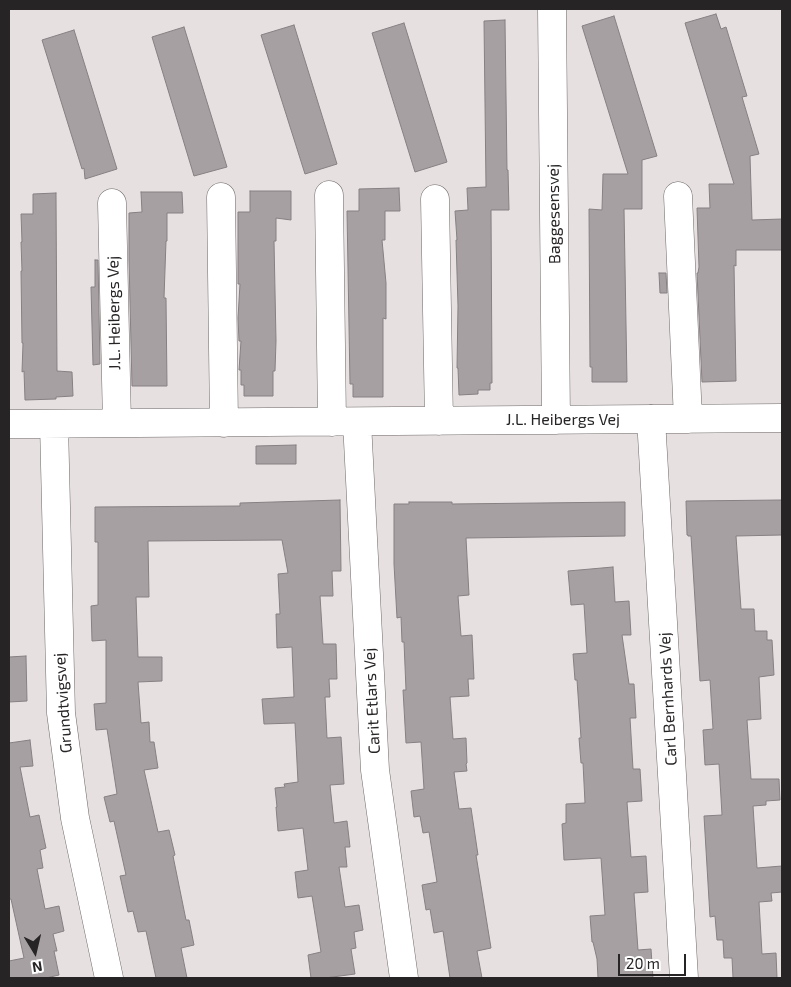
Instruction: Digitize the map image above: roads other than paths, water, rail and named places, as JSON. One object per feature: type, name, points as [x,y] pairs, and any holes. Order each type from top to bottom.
[{"type":"street","name":"Baggesensvej","points":[[552,9],[556,420]]},
{"type":"street","points":[[329,195],[345,422]]},
{"type":"street","points":[[678,196],[688,419]]},
{"type":"street","points":[[221,197],[224,423]]},
{"type":"street","points":[[435,199],[439,421]]},
{"type":"street","name":"J.L. Heibergs Vej","points":[[112,203],[117,423]]},
{"type":"street","name":"J.L. Heibergs Vej","points":[[9,424],[782,418]]},
{"type":"street","name":"Carl Bernhards Vej","points":[[651,419],[684,978]]},
{"type":"street","name":"Carit Etlars Vej","points":[[345,422],[375,770],[404,978]]},
{"type":"street","name":"Grundtvigsvej","points":[[54,424],[61,713],[75,818],[109,978]]}]
